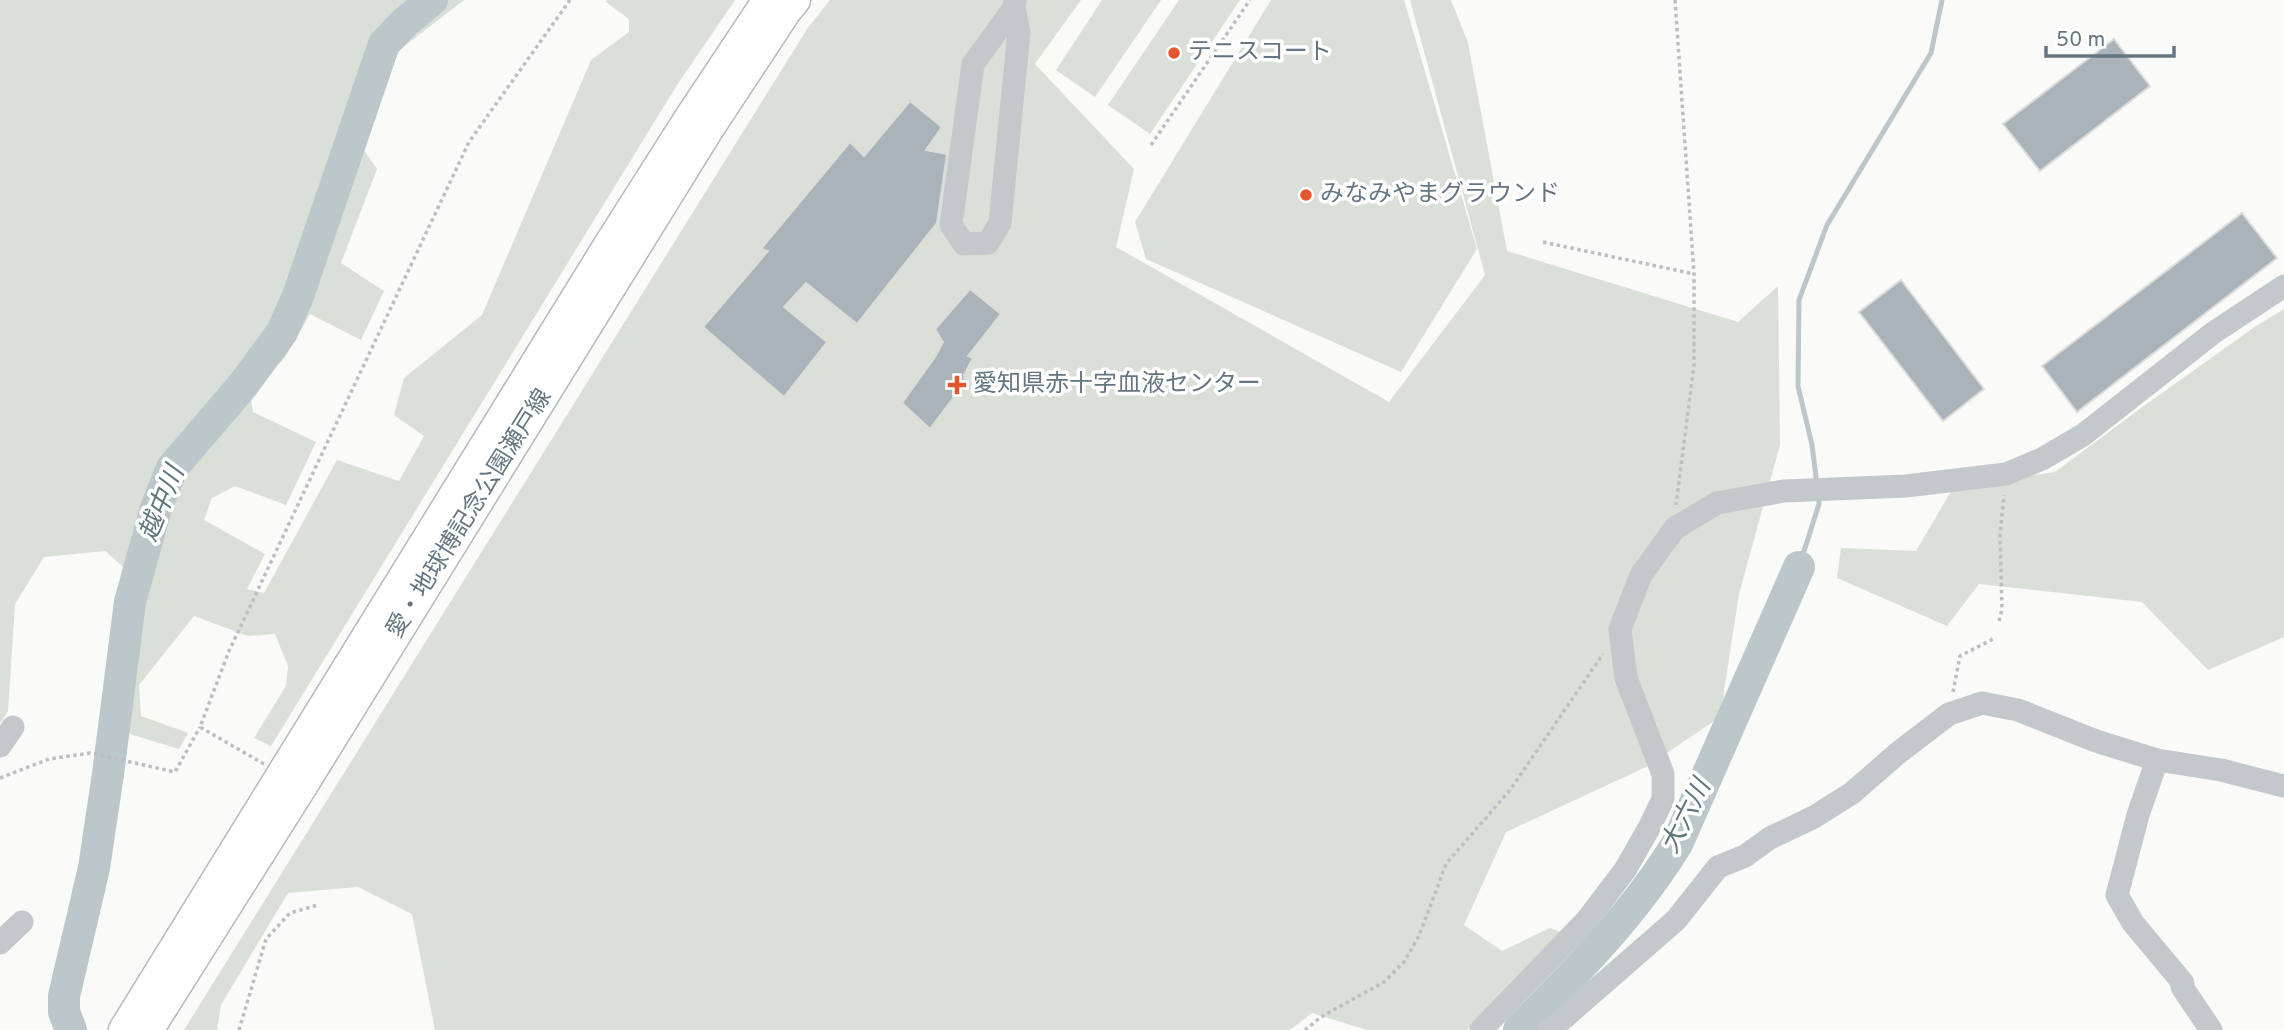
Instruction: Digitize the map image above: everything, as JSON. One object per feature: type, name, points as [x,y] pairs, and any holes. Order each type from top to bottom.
[{"type":"main road","name":"愛・地球博記念公園瀬戸線","points":[[124,1030],[609,245],[768,0]]},
{"type":"main road","name":"愛・地球博記念公園瀬戸線","points":[[148,1030],[707,131],[795,0]]},
{"type":"street","points":[[1014,4],[1018,32],[1000,223],[988,243],[964,244],[951,225],[974,64],[1014,4]]},
{"type":"street","points":[[1481,1030],[1587,920],[1625,870],[1663,799],[1663,774],[1626,678],[1620,629],[1641,575],[1675,528],[1717,503],[1784,491],[1906,486],[2006,474],[2042,459],[2083,435],[2213,333],[2284,286]]},
{"type":"street","points":[[1550,1030],[1676,920],[1718,867],[1745,856],[1770,838],[1814,817],[1852,793],[1949,714],[1982,704],[2018,710],[2096,741],[2157,760],[2221,770],[2284,786]]},
{"type":"street","points":[[2157,760],[2138,815],[2117,895],[2133,923],[2183,984],[2182,987],[2211,1030]]},
{"type":"street","points":[[0,943],[22,922]]},
{"type":"path","points":[[0,778],[49,760],[90,753],[175,772],[200,727],[251,602],[469,142],[570,0]]},
{"type":"path","points":[[1151,145],[1250,0]]},
{"type":"path","points":[[1675,0],[1694,274],[1694,365],[1677,490],[1675,528]]},
{"type":"path","points":[[1543,242],[1694,274]]},
{"type":"path","points":[[1999,621],[2002,609],[2000,535],[2006,474]]},
{"type":"path","points":[[1305,1030],[1321,1017],[1384,982],[1404,962],[1419,936],[1446,864],[1516,781],[1620,629]]},
{"type":"path","points":[[1949,714],[1960,656],[1993,639]]},
{"type":"path","points":[[200,727],[282,775]]},
{"type":"path","points":[[239,1030],[267,939],[290,913],[318,905]]},
{"type":"shaded area","points":[[0,0],[464,0],[393,55],[359,143],[377,169],[341,263],[384,291],[361,340],[310,314],[284,359],[250,392],[253,412],[316,442],[286,505],[235,486],[212,498],[204,520],[265,554],[247,589],[264,593],[337,460],[399,481],[424,436],[394,415],[404,378],[482,315],[591,60],[629,32],[629,19],[606,2],[607,0],[735,0],[677,85],[271,746],[254,738],[286,686],[288,666],[275,634],[248,636],[194,616],[139,685],[141,716],[188,733],[179,749],[133,735],[119,727],[143,584],[105,551],[44,557],[15,604],[8,711],[0,724]]},
{"type":"shaded area","points":[[830,0],[1081,0],[1035,64],[1134,169],[1116,247],[1389,402],[1485,275],[1410,0],[1451,0],[1468,43],[1507,251],[1738,322],[1778,286],[1780,445],[1739,594],[1720,717],[1646,767],[1506,832],[1464,925],[1502,951],[1550,928],[1563,933],[1467,1030],[1367,1030],[1312,1013],[1290,1030],[435,1030],[412,914],[358,887],[288,893],[221,1005],[217,1030],[184,1030],[807,29]]},
{"type":"shaded area","points":[[1102,0],[1161,0],[1095,97],[1056,70]]},
{"type":"shaded area","name":"テニスコート","points":[[1179,0],[1240,0],[1150,134],[1108,105]]},
{"type":"shaded area","name":"みなみやまグラウンド","points":[[1271,0],[1404,0],[1477,249],[1401,372],[1146,259],[1135,222]]},
{"type":"shaded area","points":[[2284,309],[2284,637],[2208,670],[2142,602],[1979,584],[1947,626],[1837,578],[1841,548],[1916,551],[1953,488],[2055,472],[2256,326]]},
{"type":"building","points":[[2114,39],[2150,86],[2040,171],[2003,124]]},
{"type":"building","points":[[910,101],[942,127],[926,150],[947,154],[937,223],[857,324],[806,283],[784,307],[827,342],[784,397],[703,327],[768,251],[761,249],[850,142],[864,156]]},
{"type":"building","points":[[2242,213],[2277,258],[2077,412],[2042,366]]},
{"type":"building","points":[[1901,280],[1984,389],[1943,421],[1859,312]]},
{"type":"building","points":[[970,289],[1001,314],[968,356],[973,358],[964,375],[965,382],[930,429],[902,403],[943,342],[935,329]]},
{"type":"waterway","name":"越中川","points":[[71,1030],[64,1012],[64,996],[94,868],[130,602],[156,508],[172,468],[243,385],[282,332],[298,296],[384,44],[432,0]]},
{"type":"waterway","points":[[1817,485],[1812,445],[1798,386],[1799,300],[1827,225],[1931,53],[1942,0]]},
{"type":"waterway","points":[[1799,567],[1819,504],[1818,494]]},
{"type":"waterway","name":"大六川","points":[[1519,1030],[1623,918],[1677,844],[1799,567]]},
{"type":"place","name":"テニスコート","points":[[1174,53]]},
{"type":"place","name":"みなみやまグラウンド","points":[[1306,195]]},
{"type":"place","name":"愛知県赤十字血液センター","points":[[957,385]]}]
